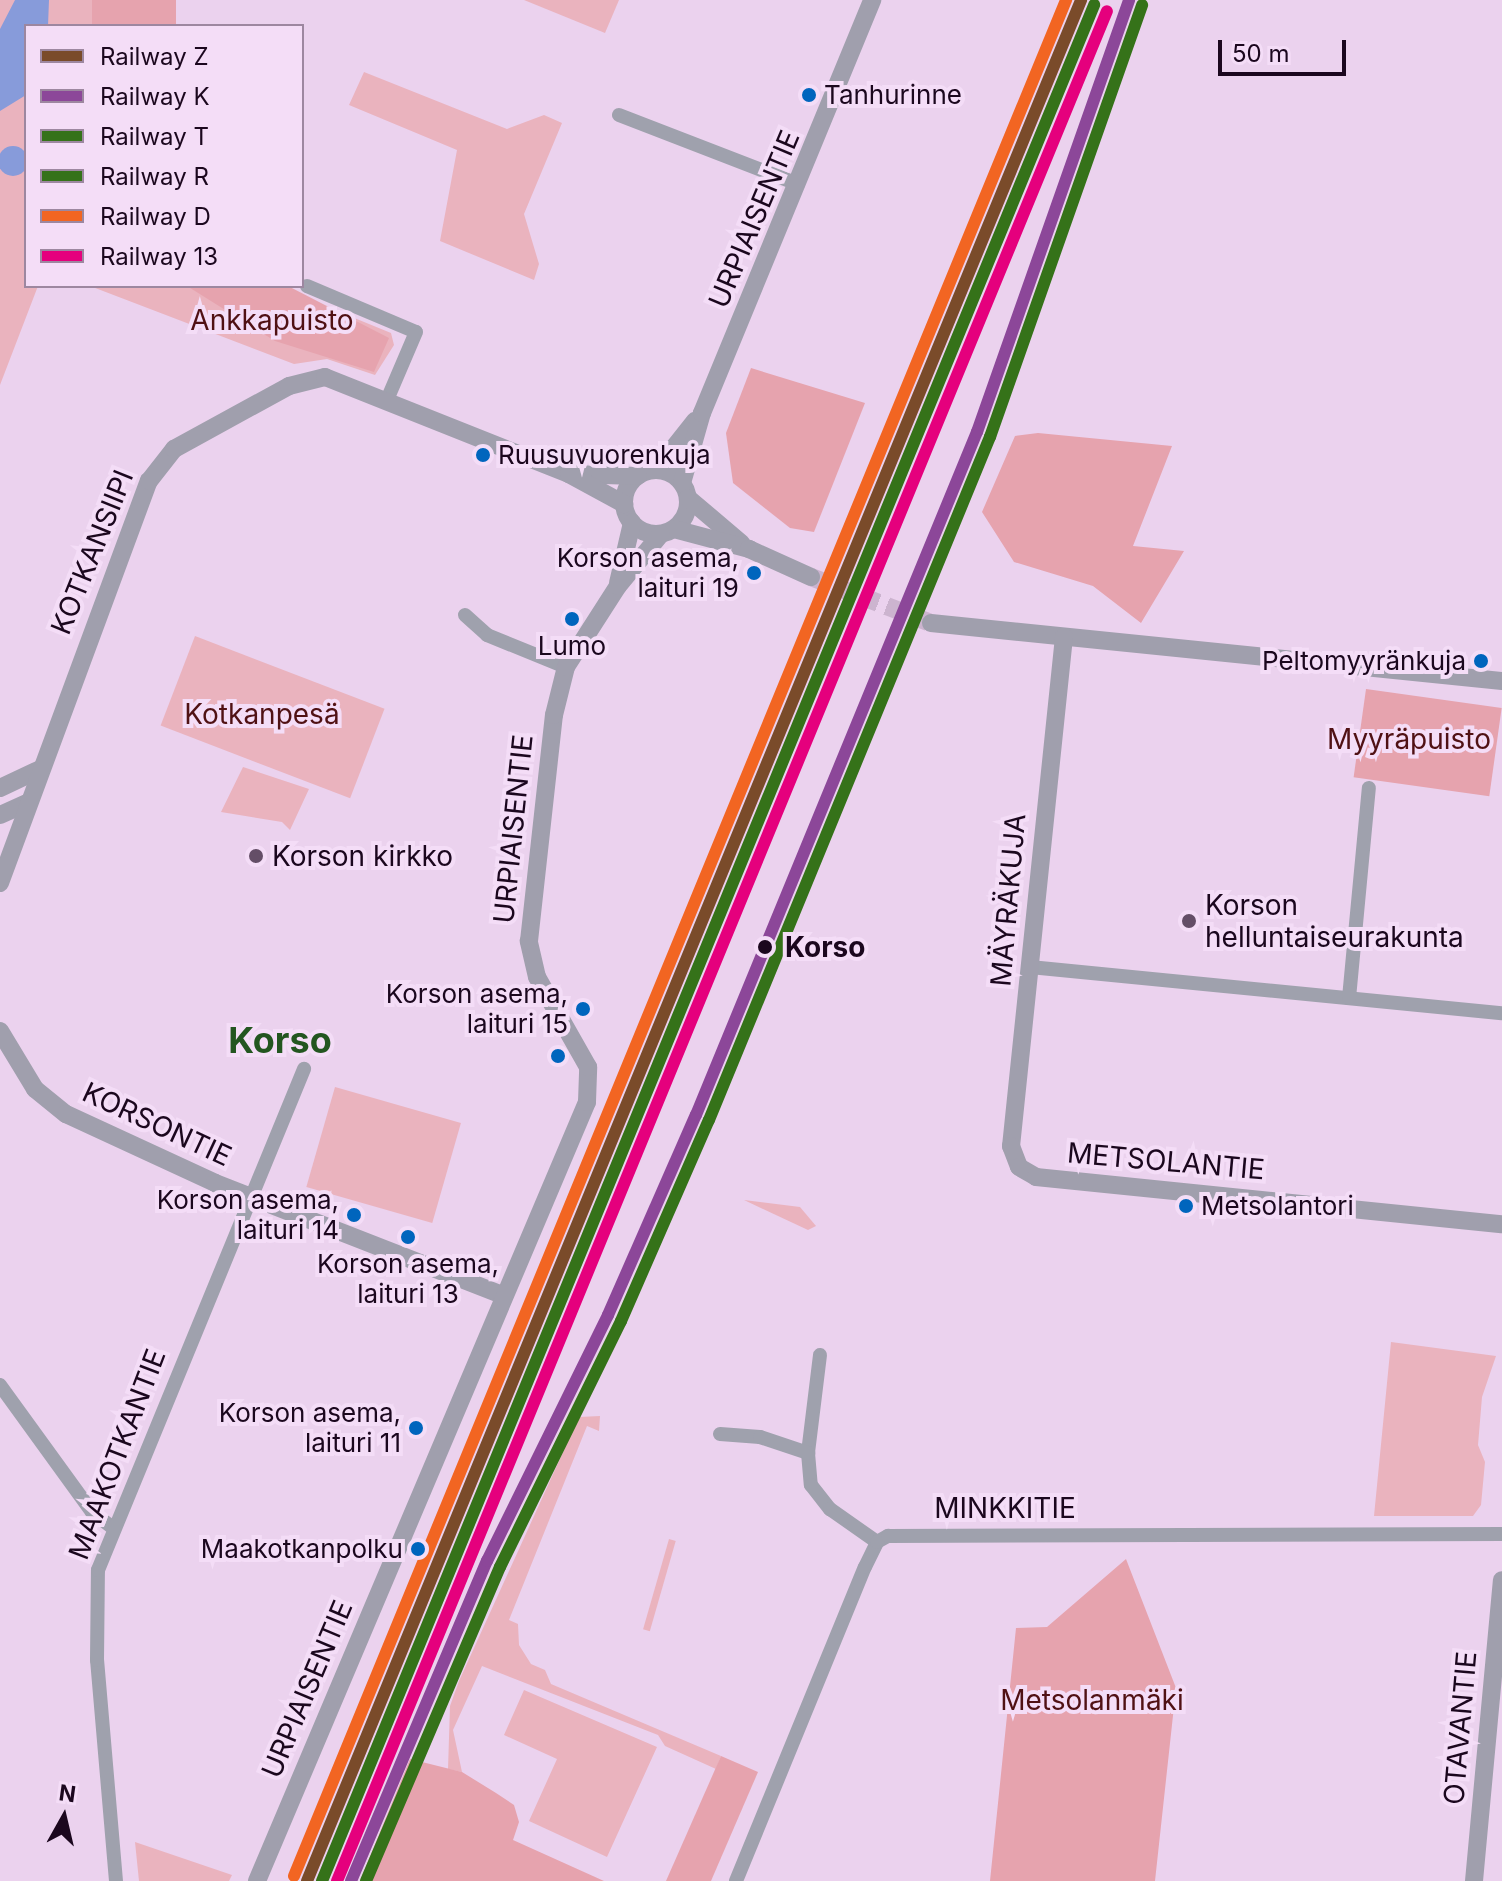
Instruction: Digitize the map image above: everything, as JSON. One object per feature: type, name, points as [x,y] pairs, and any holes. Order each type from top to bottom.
[{"type":"main road","name":"URPIAISENTIE","points":[[256,1880],[502,1295],[581,1121],[590,1084],[583,1054],[537,977],[529,941],[552,730],[566,667],[618,586],[668,531],[685,491],[702,413],[872,0]]},
{"type":"main road","name":"KOTKANSIIPI","points":[[0,883],[38,770],[158,463],[314,377],[387,400],[569,474],[624,504]]},
{"type":"main road","name":"URPIAISENTIE","points":[[624,504],[647,473],[702,413]]},
{"type":"main road","name":"KOTKANSIIPI","points":[[569,474],[647,473]]},
{"type":"main road","points":[[647,473],[685,491],[749,549]]},
{"type":"main road","points":[[624,504],[632,523],[749,549],[811,577]]},
{"type":"main road","name":"URPIAISENTIE","points":[[618,586],[632,523]]},
{"type":"main road","points":[[931,623],[1502,681]]},
{"type":"main road","name":"MÄYRÄKUJA","points":[[1019,1167],[1011,1146],[1064,637]]},
{"type":"main road","points":[[0,788],[38,770]]},
{"type":"main road","points":[[0,815],[27,803]]},
{"type":"main road","name":"KORSONTIE","points":[[0,1031],[28,1080],[66,1114],[248,1196],[502,1295]]},
{"type":"main road","name":"METSOLANTIE","points":[[1019,1167],[1036,1177],[1502,1224]]},
{"type":"main road","name":"OTAVANTIE","points":[[1474,1881],[1502,1580]]},
{"type":"street","points":[[619,115],[798,184]]},
{"type":"street","points":[[307,286],[416,332],[387,400]]},
{"type":"street","points":[[465,615],[487,635],[566,667]]},
{"type":"street","points":[[1349,998],[1369,788]]},
{"type":"street","points":[[1030,967],[1502,1013]]},
{"type":"street","name":"MAAKOTKANTIE","points":[[116,1881],[95,1585],[112,1527],[248,1196],[304,1069]]},
{"type":"street","points":[[736,1881],[877,1542],[830,1509],[811,1485],[808,1453],[820,1355]]},
{"type":"street","points":[[0,1385],[84,1502],[112,1527]]},
{"type":"street","points":[[720,1434],[760,1437],[808,1453]]},
{"type":"street","name":"MINKKITIE","points":[[877,1542],[901,1534],[1502,1534]]},
{"type":"green space","points":[[0,0],[166,0],[156,24],[24,24],[24,288],[37,288],[0,385]]},
{"type":"green space","points":[[92,0],[176,0],[176,24],[92,24]]},
{"type":"green space","points":[[524,0],[619,0],[605,33]]},
{"type":"green space","points":[[364,72],[507,129],[544,115],[562,123],[524,214],[539,264],[534,280],[440,241],[457,150],[349,105]]},
{"type":"green space","name":"Ankkapuisto","points":[[95,288],[281,288],[391,333],[394,345],[375,375],[327,359],[294,364]]},
{"type":"green space","points":[[190,288],[292,288],[389,338],[374,372],[275,341]]},
{"type":"green space","points":[[751,368],[865,403],[814,532],[790,528],[733,483],[726,433]]},
{"type":"green space","points":[[1038,433],[1172,446],[1133,546],[1184,551],[1141,623],[1093,586],[1014,562],[982,512],[1015,436]]},
{"type":"green space","name":"Kotkanpesä","points":[[195,636],[385,709],[350,798],[161,726]]},
{"type":"green space","name":"Myyräpuisto","points":[[1366,689],[1502,708],[1489,796],[1354,777]]},
{"type":"green space","points":[[243,767],[309,789],[290,830],[282,822],[221,812]]},
{"type":"green space","points":[[335,1087],[461,1123],[432,1223],[306,1187]]},
{"type":"green space","points":[[744,1200],[800,1207],[816,1226],[808,1230]]},
{"type":"green space","points":[[1391,1342],[1496,1356],[1482,1397],[1478,1445],[1485,1462],[1481,1505],[1473,1516],[1374,1516]]},
{"type":"green space","points":[[600,1416],[599,1431],[587,1426],[509,1620],[518,1624],[519,1645],[531,1664],[545,1670],[551,1684],[721,1756],[716,1769],[665,1746],[658,1735],[482,1666],[453,1730],[462,1772],[448,1769],[450,1706],[459,1681],[579,1417]]},
{"type":"green space","points":[[669,1539],[676,1541],[650,1631],[643,1629]]},
{"type":"green space","name":"Metsolanmäki","points":[[1126,1559],[1176,1688],[1155,1881],[990,1881],[1016,1628],[1047,1627]]},
{"type":"green space","points":[[524,1690],[657,1747],[607,1857],[529,1821],[557,1759],[504,1735]]},
{"type":"green space","points":[[721,1756],[758,1772],[711,1881],[666,1881]]},
{"type":"green space","points":[[410,1759],[462,1772],[496,1793],[514,1805],[519,1822],[513,1840],[604,1881],[360,1881]]},
{"type":"green space","points":[[135,1842],[232,1875],[229,1881],[139,1881]]},
{"type":"water","points":[[15,0],[49,0],[48,24],[24,24],[24,96],[0,111],[0,29]]},
{"type":"water","points":[[7,147],[24,150],[24,172],[7,175],[-1,167],[-1,155]]},
{"type":"tunnel","points":[[811,577],[931,623]]},
{"type":"rail line","name":"D","points":[[294,1876],[1066,0]]},
{"type":"rail line","name":"Z","points":[[307,1881],[1081,0]]},
{"type":"rail line","name":"K","points":[[351,1881],[487,1561],[608,1315],[696,1115],[977,432],[1129,0]]},
{"type":"rail line","name":"R","points":[[322,1881],[1094,5]]},
{"type":"rail line","name":"T","points":[[366,1881],[500,1567],[621,1321],[709,1120],[990,437],[1142,5]]},
{"type":"rail line","name":"13","points":[[337,1881],[1107,11]]},
{"type":"place","name":"Tanhurinne","points":[[809,95]]},
{"type":"place","name":"Ruusuvuorenkuja","points":[[483,455]]},
{"type":"place","name":"Korson asema, laituri 19","points":[[754,573]]},
{"type":"place","name":"Lumo","points":[[572,619]]},
{"type":"place","name":"Peltomyyränkuja","points":[[1481,661]]},
{"type":"place","name":"Korson kirkko","points":[[256,856]]},
{"type":"place","name":"Korson helluntaiseurakunta","points":[[1189,921]]},
{"type":"place","name":"Korso","points":[[765,947]]},
{"type":"place","name":"Korson asema, laituri 15","points":[[583,1009]]},
{"type":"place","name":"Metsolantori","points":[[1186,1206]]},
{"type":"place","name":"Korson asema, laituri 14","points":[[354,1215]]},
{"type":"place","name":"Korson asema, laituri 13","points":[[408,1237]]},
{"type":"place","name":"Korson asema, laituri 11","points":[[416,1428]]},
{"type":"place","name":"Maakotkanpolku","points":[[418,1549]]},
{"type":"district","name":"Korso","points":[[280,1041]]}]
